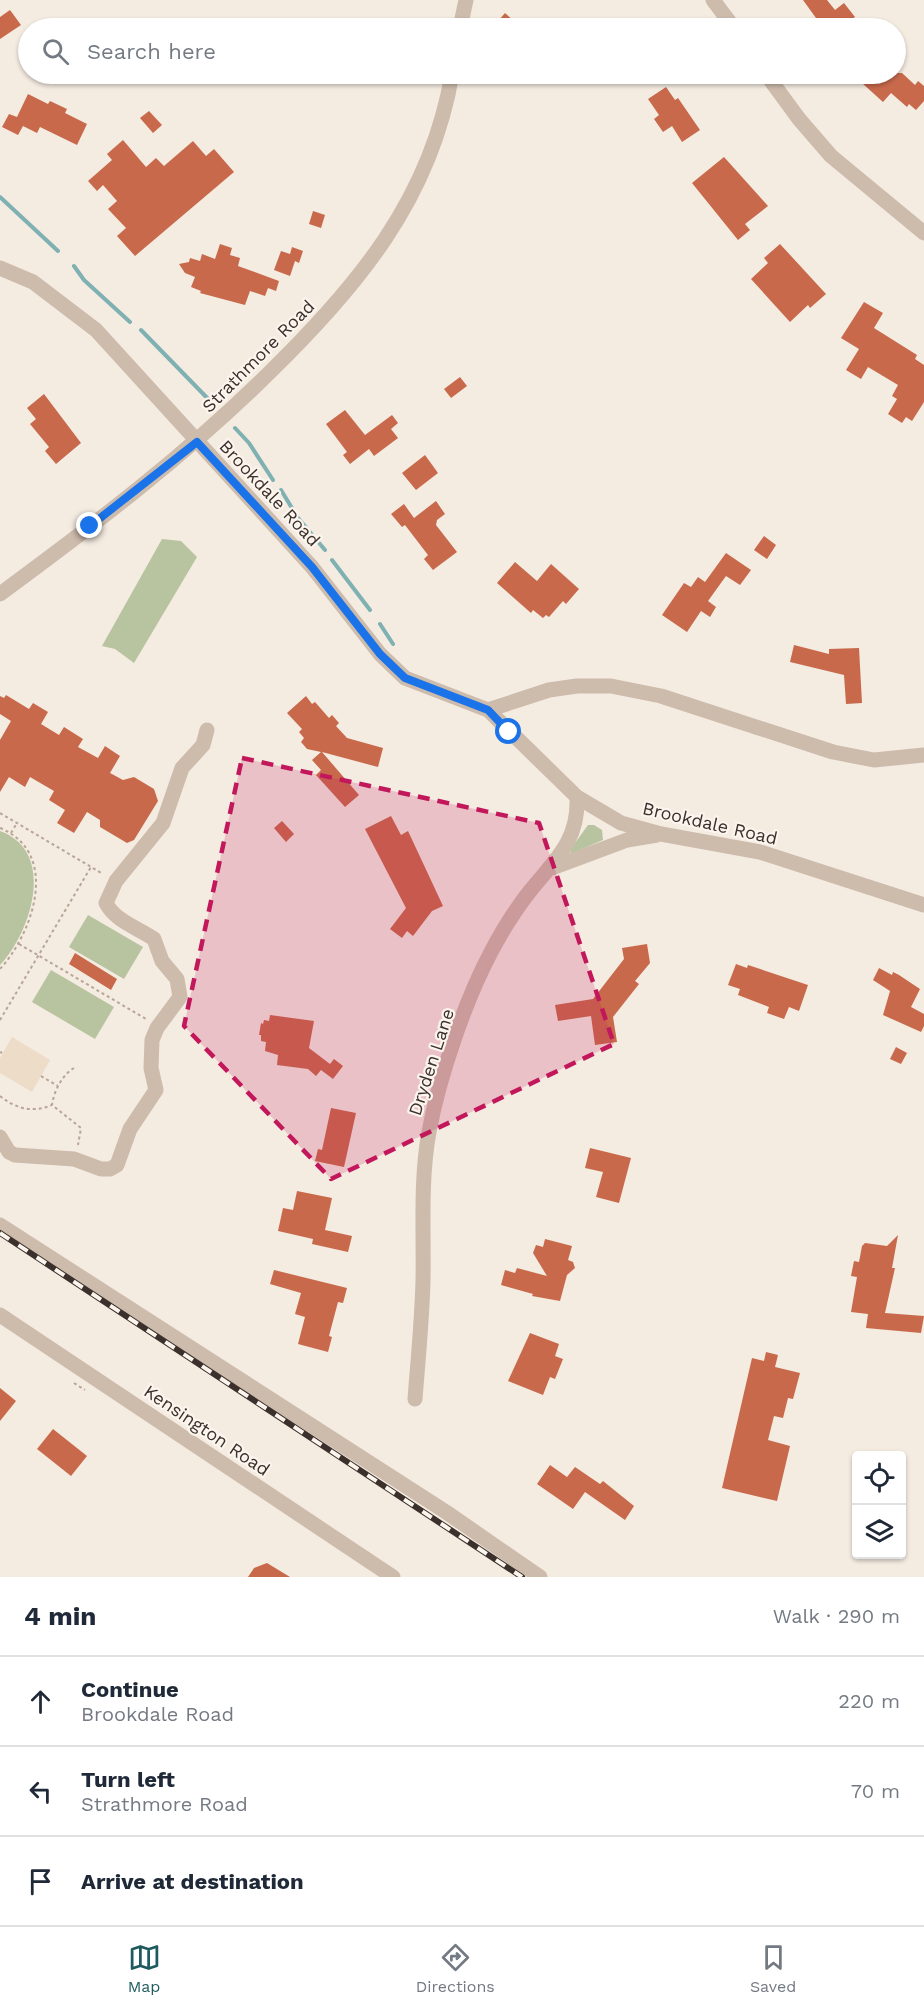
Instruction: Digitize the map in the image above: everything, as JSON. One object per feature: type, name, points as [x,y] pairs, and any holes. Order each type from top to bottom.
[{"type":"street","points":[[462,18],[466,0]]},
{"type":"street","points":[[713,0],[726,18]]},
{"type":"street","name":"Strathmore Road","points":[[0,594],[197,442],[329,313],[382,246],[429,157],[450,84]]},
{"type":"street","points":[[773,84],[799,119],[831,156],[924,233]]},
{"type":"street","name":"Brookdale Road","points":[[0,268],[33,282],[96,330],[312,567],[380,654],[405,678],[488,710],[576,797],[621,823],[661,834],[760,852],[924,905]]},
{"type":"street","points":[[488,710],[549,690],[577,686],[611,686],[661,696],[833,752],[874,760],[924,755]]},
{"type":"street","points":[[0,1137],[9,1152],[15,1155],[76,1160],[101,1169],[110,1169],[117,1165],[130,1129],[156,1090],[150,1053],[159,1027],[180,997],[180,987],[177,979],[162,961],[154,939],[110,912],[106,903],[116,881],[163,823],[182,768],[203,745],[207,730]]},
{"type":"street","name":"Dryden Lane","points":[[415,1399],[422,1315],[424,1187],[429,1133],[438,1092],[490,953],[530,891],[552,868],[575,826],[576,797]]},
{"type":"street","name":"Dryden Lane","points":[[552,868],[627,840],[661,834]]},
{"type":"street","points":[[0,1225],[446,1512],[540,1577]]},
{"type":"street","name":"Kensington Road","points":[[0,1315],[393,1577]]},
{"type":"street","points":[[364,1577],[373,1564]]},
{"type":"path","points":[[0,813],[116,881]]},
{"type":"path","points":[[11,833],[17,823]]},
{"type":"path","points":[[0,828],[11,833],[28,852],[35,874],[33,909],[20,944],[0,969]]},
{"type":"path","points":[[0,1020],[91,867]]},
{"type":"path","points":[[20,944],[159,1027]]},
{"type":"path","points":[[52,1105],[58,1086],[67,1072],[74,1068]]},
{"type":"path","points":[[41,1076],[58,1086]]},
{"type":"path","points":[[0,1096],[7,1102],[26,1110],[52,1105],[81,1128],[76,1160]]},
{"type":"highlighted area","points":[[242,758],[539,823],[614,1044],[331,1179],[184,1026]]},
{"type":"green space","points":[[162,539],[181,541],[197,557],[134,663],[115,649],[102,646]]},
{"type":"green space","points":[[588,825],[594,825],[602,830],[603,840],[571,854],[570,850]]},
{"type":"green space","points":[[0,831],[18,842],[29,856],[33,874],[33,894],[21,934],[0,965]]},
{"type":"green space","points":[[88,915],[143,947],[124,979],[69,947]]},
{"type":"green space","points":[[51,970],[114,1007],[95,1039],[32,1002]]},
{"type":"shaded area","points":[[12,1037],[50,1060],[32,1092],[0,1073],[0,1058]]},
{"type":"building","points":[[803,0],[827,0],[835,10],[844,3],[855,17],[854,18],[816,18]]},
{"type":"building","points":[[10,10],[18,21],[18,27],[0,39],[0,17]]},
{"type":"building","points":[[505,13],[511,18],[501,18]]},
{"type":"building","points":[[906,77],[915,85],[918,81],[924,86],[924,101],[916,110],[909,104],[907,107],[891,93],[883,102],[863,84],[906,84]]},
{"type":"building","points":[[666,87],[675,100],[678,98],[700,130],[682,142],[672,126],[663,132],[654,119],[659,115],[648,99]]},
{"type":"building","points":[[28,94],[48,104],[50,101],[67,109],[65,113],[87,124],[77,145],[40,127],[37,133],[23,126],[18,135],[2,127],[9,114],[17,117]]},
{"type":"building","points":[[149,111],[162,125],[153,133],[140,118]]},
{"type":"building","points":[[123,140],[146,167],[156,158],[164,166],[193,141],[206,156],[214,149],[234,172],[135,256],[117,236],[126,228],[108,209],[117,201],[103,185],[97,191],[88,181],[112,160],[107,154]]},
{"type":"building","points":[[724,157],[768,206],[745,224],[750,230],[738,240],[692,183]]},
{"type":"building","points":[[313,211],[325,215],[321,228],[309,224]]},
{"type":"building","points":[[220,244],[232,248],[230,255],[240,258],[238,266],[279,281],[276,291],[268,288],[265,296],[250,291],[245,305],[200,293],[201,291],[191,287],[195,277],[185,273],[179,264],[189,262],[190,258],[200,261],[202,254],[215,259]]},
{"type":"building","points":[[780,244],[826,294],[810,308],[808,305],[790,322],[751,279],[768,263],[764,258]]},
{"type":"building","points":[[292,247],[303,251],[299,263],[295,261],[290,276],[274,270],[281,251],[290,254]]},
{"type":"building","points":[[864,302],[883,313],[874,328],[917,355],[915,359],[924,365],[924,402],[912,421],[906,417],[902,423],[888,414],[897,399],[892,396],[898,385],[868,367],[861,379],[846,370],[859,349],[841,338]]},
{"type":"building","points":[[460,377],[467,386],[451,398],[444,389]]},
{"type":"building","points":[[44,394],[81,443],[56,464],[45,451],[49,447],[30,424],[36,419],[27,408]]},
{"type":"building","points":[[345,410],[365,435],[392,415],[398,423],[391,429],[398,438],[374,456],[369,449],[350,464],[343,455],[347,452],[326,424]]},
{"type":"building","points":[[425,455],[438,473],[416,490],[402,473]]},
{"type":"building","points":[[436,501],[445,514],[437,520],[436,525],[457,552],[433,570],[424,559],[428,555],[405,525],[402,527],[391,514],[404,504],[414,518]]},
{"type":"building","points":[[764,536],[776,545],[767,559],[754,550]]},
{"type":"building","points":[[726,553],[751,570],[740,585],[726,576],[708,601],[716,607],[710,617],[701,611],[687,632],[662,615],[684,583],[691,587],[698,577],[705,582]]},
{"type":"building","points":[[515,562],[537,581],[551,564],[579,589],[566,604],[563,601],[549,617],[546,615],[543,618],[533,610],[531,613],[497,583]]},
{"type":"building","points":[[794,645],[829,654],[829,649],[859,648],[862,703],[846,704],[844,675],[790,662]]},
{"type":"building","points":[[6,695],[29,709],[33,703],[48,712],[41,724],[59,735],[64,727],[83,739],[78,747],[98,758],[105,746],[120,756],[110,773],[123,780],[134,777],[154,789],[158,801],[134,840],[127,843],[100,827],[100,820],[87,812],[74,833],[57,823],[65,810],[49,800],[54,791],[30,777],[25,787],[9,777],[0,792],[0,740],[11,721],[0,714],[0,696],[4,698]]},
{"type":"building","points":[[306,696],[312,704],[315,702],[329,718],[332,715],[339,723],[336,726],[347,738],[383,748],[378,767],[322,752],[359,795],[345,807],[316,775],[321,770],[312,760],[321,752],[307,749],[301,742],[304,738],[299,732],[302,729],[287,713]]},
{"type":"building","points":[[391,816],[401,835],[408,831],[443,906],[432,911],[413,936],[407,931],[402,938],[390,929],[406,908],[365,829]]},
{"type":"building","points":[[282,821],[294,834],[286,842],[274,828]]},
{"type":"building","points":[[647,944],[650,963],[635,981],[639,984],[613,1017],[617,1042],[595,1045],[591,1016],[558,1021],[555,1005],[593,999],[624,959],[622,948]]},
{"type":"building","points":[[75,953],[117,979],[111,990],[69,964]]},
{"type":"building","points":[[736,964],[747,968],[748,965],[808,985],[799,1011],[789,1007],[784,1019],[767,1013],[769,1007],[738,995],[740,989],[728,985]]},
{"type":"building","points":[[879,968],[892,975],[893,972],[899,975],[920,989],[911,1007],[924,1014],[924,1026],[921,1032],[883,1015],[890,991],[873,980]]},
{"type":"building","points":[[270,1015],[314,1021],[309,1048],[330,1064],[334,1059],[343,1066],[333,1079],[321,1070],[316,1076],[308,1069],[277,1065],[278,1055],[265,1051],[266,1042],[261,1041],[261,1035],[259,1035],[261,1023],[263,1024],[264,1020],[269,1021]]},
{"type":"building","points":[[896,1047],[907,1053],[901,1064],[890,1059]]},
{"type":"building","points":[[331,1108],[356,1113],[344,1167],[315,1161],[318,1149],[322,1150]]},
{"type":"building","points":[[590,1148],[631,1158],[619,1203],[596,1197],[603,1172],[585,1168]]},
{"type":"building","points":[[297,1191],[332,1198],[325,1230],[352,1236],[348,1252],[312,1244],[313,1239],[278,1231],[283,1208],[293,1210]]},
{"type":"building","points":[[898,1235],[892,1268],[895,1268],[885,1313],[924,1316],[921,1333],[866,1328],[868,1314],[851,1312],[857,1277],[851,1276],[854,1261],[859,1262],[862,1246],[865,1243],[887,1246]]},
{"type":"building","points":[[545,1239],[572,1246],[568,1260],[573,1262],[575,1268],[567,1275],[560,1301],[532,1296],[533,1294],[501,1285],[505,1270],[515,1273],[517,1268],[547,1276],[533,1253],[536,1245],[543,1247]]},
{"type":"building","points":[[274,1270],[347,1288],[343,1303],[338,1302],[329,1336],[332,1337],[328,1352],[298,1344],[305,1317],[295,1314],[301,1293],[270,1284]]},
{"type":"building","points":[[530,1333],[559,1344],[555,1356],[563,1359],[555,1379],[550,1377],[543,1395],[508,1381]]},
{"type":"building","points":[[766,1352],[778,1355],[775,1367],[800,1373],[793,1399],[788,1398],[783,1418],[774,1416],[768,1440],[790,1446],[777,1501],[722,1488],[752,1358],[764,1361]]},
{"type":"building","points":[[0,1388],[16,1401],[0,1421]]},
{"type":"building","points":[[53,1429],[87,1456],[71,1476],[37,1449]]},
{"type":"building","points":[[550,1465],[567,1477],[575,1467],[600,1484],[603,1481],[634,1506],[625,1520],[585,1492],[573,1509],[537,1484]]},
{"type":"building","points":[[267,1563],[290,1577],[248,1577],[254,1568]]},
{"type":"waterway","points":[[0,197],[58,251]]},
{"type":"waterway","points":[[74,266],[84,280],[130,322]]},
{"type":"waterway","points":[[141,330],[215,406]]},
{"type":"waterway","points":[[235,428],[249,443],[273,480]]},
{"type":"waterway","points":[[281,490],[298,518],[325,550]]},
{"type":"waterway","points":[[332,560],[370,610]]},
{"type":"waterway","points":[[380,624],[393,644]]},
{"type":"railway","points":[[0,1233],[522,1577]]},
{"type":"route","points":[[90,526],[197,442],[312,567],[380,654],[405,678],[449,697],[488,710],[509,732]]}]
